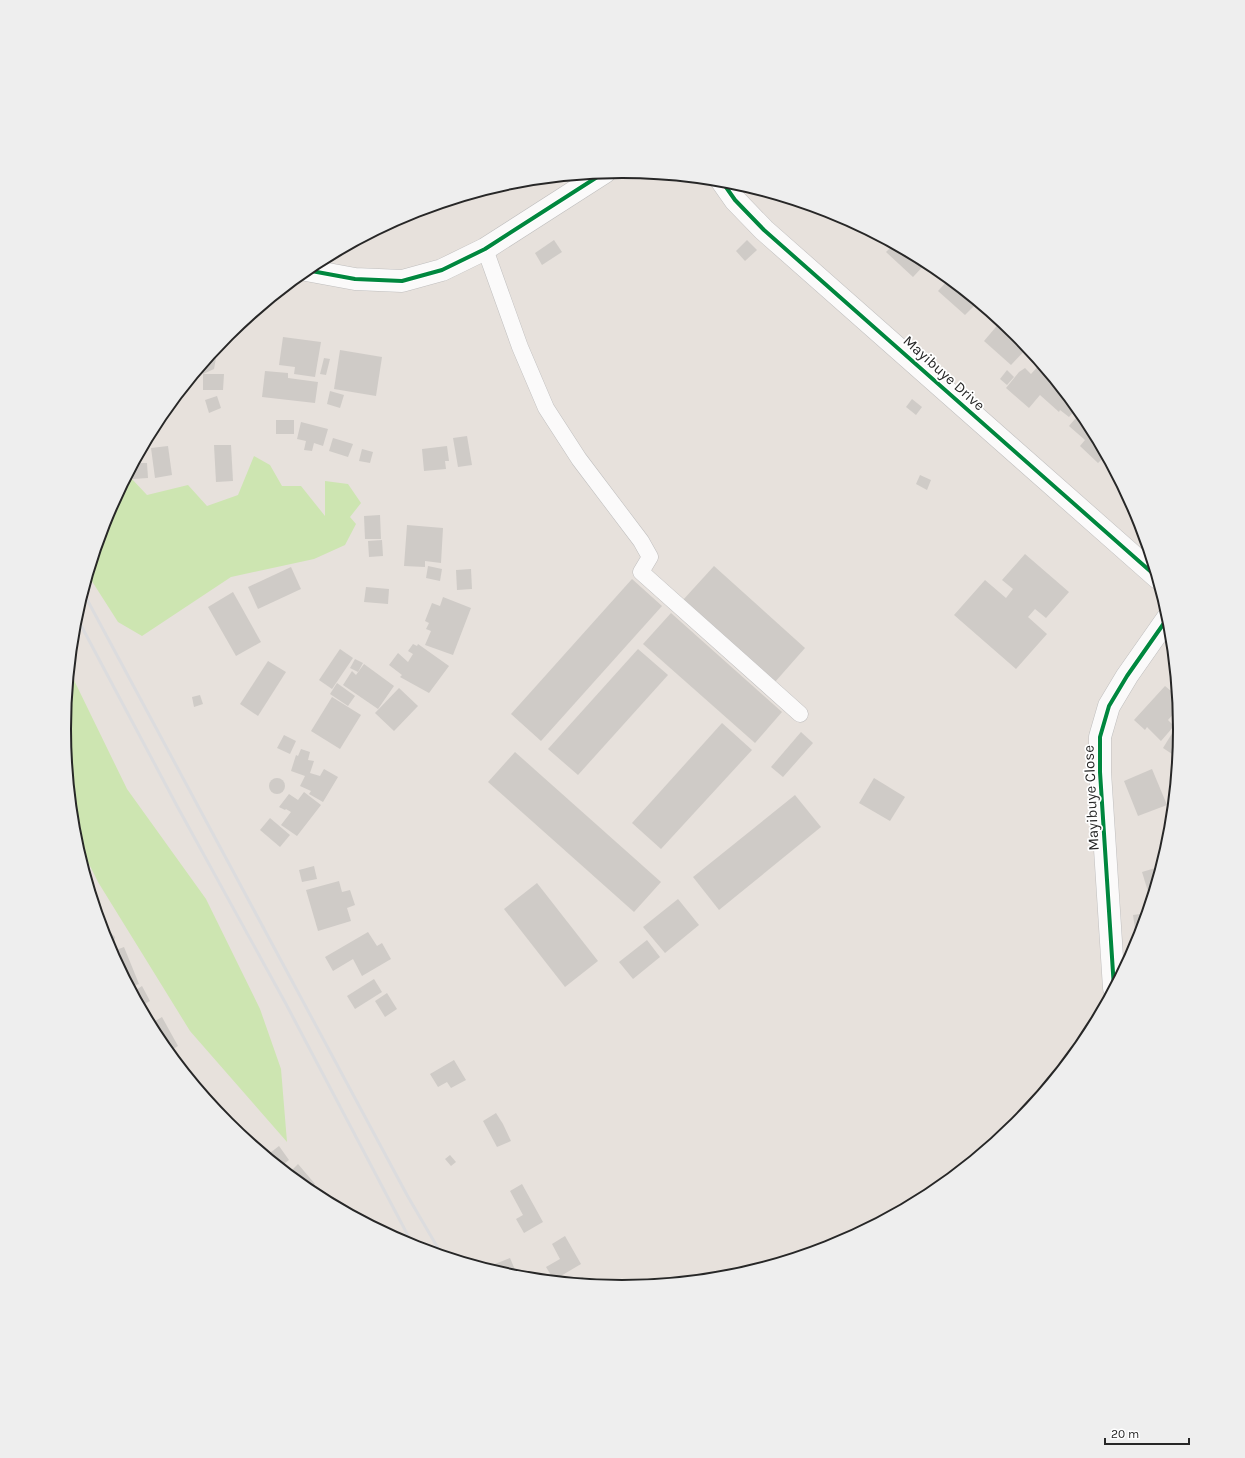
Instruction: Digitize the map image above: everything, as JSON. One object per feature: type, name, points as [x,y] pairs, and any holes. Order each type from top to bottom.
[{"type":"street","points":[[317,269],[355,279],[402,281],[442,270],[485,249],[594,179]]},
{"type":"street","name":"Mayibuye Drive","points":[[726,187],[735,200],[764,230],[1151,572]]},
{"type":"street","name":"Mayibuye Close","points":[[1114,979],[1100,772],[1100,737],[1109,706],[1127,676],[1163,624]]},
{"type":"lane","points":[[485,249],[520,347],[546,408],[579,459],[641,541],[650,556],[641,572],[800,714]]},
{"type":"green space","points":[[254,456],[270,465],[282,486],[301,486],[325,516],[325,481],[348,484],[361,503],[350,517],[356,524],[345,545],[314,559],[231,577],[142,636],[118,622],[92,581],[100,552],[113,518],[131,478],[147,495],[188,485],[207,506],[238,495]]},
{"type":"green space","points":[[74,679],[127,789],[206,899],[260,1009],[281,1069],[287,1142],[190,1031],[98,882],[87,861],[76,801],[72,765],[71,729]]},
{"type":"building","points":[[554,240],[562,252],[542,265],[535,253]]},
{"type":"building","points":[[747,240],[757,250],[745,261],[736,251]]},
{"type":"building","points":[[891,247],[923,266],[913,277],[886,252]]},
{"type":"building","points":[[946,282],[975,305],[965,315],[938,291]]},
{"type":"building","points":[[998,325],[1024,351],[1011,365],[984,341]]},
{"type":"building","points":[[283,337],[321,342],[315,377],[294,374],[295,367],[279,365]]},
{"type":"building","points":[[340,350],[382,357],[376,396],[334,389]]},
{"type":"building","points":[[215,357],[214,369],[203,374],[202,373]]},
{"type":"building","points":[[324,358],[330,359],[326,375],[320,374]]},
{"type":"building","points":[[1038,366],[1073,412],[1069,417],[1060,410],[1059,412],[1040,395],[1029,408],[1006,388],[1019,372],[1025,368],[1031,374]]},
{"type":"building","points":[[1007,370],[1014,377],[1007,385],[1000,379]]},
{"type":"building","points":[[265,371],[288,373],[288,378],[318,382],[315,403],[262,397]]},
{"type":"building","points":[[203,374],[224,374],[223,390],[203,390]]},
{"type":"building","points":[[330,391],[344,395],[340,408],[327,404]]},
{"type":"building","points":[[217,396],[221,408],[209,413],[205,400]]},
{"type":"building","points":[[912,399],[922,407],[916,415],[906,407]]},
{"type":"building","points":[[1077,417],[1103,458],[1098,463],[1080,446],[1085,440],[1069,426]]},
{"type":"building","points":[[276,420],[294,420],[294,434],[276,434]]},
{"type":"building","points":[[301,422],[328,429],[323,446],[314,443],[312,451],[304,450],[306,441],[297,439]]},
{"type":"building","points":[[467,436],[472,465],[458,467],[453,438]]},
{"type":"building","points":[[333,438],[353,444],[348,457],[329,451]]},
{"type":"building","points":[[214,445],[231,445],[233,481],[216,482]]},
{"type":"building","points":[[168,446],[172,475],[155,478],[151,448]]},
{"type":"building","points":[[447,446],[449,461],[445,461],[446,469],[424,471],[422,449]]},
{"type":"building","points":[[362,449],[373,452],[370,463],[359,461]]},
{"type":"building","points":[[140,463],[147,463],[148,478],[133,479],[133,476]]},
{"type":"building","points":[[920,475],[931,480],[927,490],[916,484]]},
{"type":"building","points":[[380,515],[381,539],[365,539],[364,516]]},
{"type":"building","points":[[407,525],[443,528],[441,563],[425,561],[425,567],[404,566]]},
{"type":"building","points":[[382,540],[383,556],[369,557],[368,541]]},
{"type":"building","points":[[1025,554],[1069,592],[1046,618],[1035,609],[1028,617],[1047,634],[1016,669],[954,615],[985,580],[1006,598],[1013,589],[1002,580]]},
{"type":"building","points":[[428,566],[442,569],[440,581],[426,578]]},
{"type":"building","points":[[714,566],[805,648],[775,682],[683,600]]},
{"type":"building","points":[[291,567],[301,589],[258,609],[248,587]]},
{"type":"building","points":[[471,569],[472,589],[457,590],[456,570]]},
{"type":"building","points":[[632,579],[662,606],[541,741],[511,714]]},
{"type":"building","points":[[366,587],[389,589],[388,604],[364,602]]},
{"type":"building","points":[[233,592],[261,642],[236,656],[208,607]]},
{"type":"building","points":[[443,597],[471,608],[453,655],[425,645],[431,631],[426,629],[429,623],[425,621],[432,603],[440,606]]},
{"type":"building","points":[[671,613],[782,712],[755,743],[643,644]]},
{"type":"building","points":[[413,644],[417,646],[418,644],[449,666],[429,693],[400,677],[402,675],[389,665],[398,653],[408,662],[413,654],[408,651]]},
{"type":"building","points":[[340,649],[353,658],[332,689],[319,680]]},
{"type":"building","points":[[638,649],[668,675],[578,775],[548,749]]},
{"type":"building","points":[[355,659],[363,663],[358,672],[350,668]]},
{"type":"building","points":[[268,661],[286,672],[258,716],[240,704]]},
{"type":"building","points":[[364,664],[394,686],[378,709],[343,685],[352,671],[356,675]]},
{"type":"building","points":[[337,683],[355,696],[348,706],[330,694]]},
{"type":"building","points":[[1165,686],[1173,693],[1174,714],[1168,720],[1174,726],[1161,741],[1147,727],[1145,730],[1134,720]]},
{"type":"building","points":[[399,688],[418,706],[394,731],[375,713]]},
{"type":"building","points":[[200,695],[203,704],[194,707],[192,697]]},
{"type":"building","points":[[332,697],[361,715],[340,749],[311,731]]},
{"type":"building","points":[[722,723],[752,750],[661,849],[632,823]]},
{"type":"building","points":[[1174,730],[1173,755],[1163,748]]},
{"type":"building","points":[[801,732],[813,743],[783,777],[771,767]]},
{"type":"building","points":[[284,735],[296,741],[290,754],[277,748]]},
{"type":"building","points":[[301,749],[310,752],[308,760],[314,761],[310,773],[320,776],[324,769],[338,777],[323,802],[309,794],[311,791],[300,786],[305,776],[291,771],[296,755],[298,756]]},
{"type":"building","points":[[515,752],[661,882],[634,912],[488,782]]},
{"type":"building","points":[[1152,769],[1167,805],[1138,816],[1124,781]]},
{"type":"building","points":[[277,778],[284,783],[285,786],[280,793],[277,794],[270,789],[269,786],[274,779]]},
{"type":"building","points":[[874,778],[905,797],[890,821],[859,803]]},
{"type":"building","points":[[304,792],[321,805],[297,836],[281,825],[291,812],[279,807],[289,794],[298,800]]},
{"type":"building","points":[[795,795],[821,827],[719,910],[693,877]]},
{"type":"building","points":[[270,818],[290,835],[280,847],[260,830]]},
{"type":"building","points":[[314,866],[317,879],[302,882],[299,870]]},
{"type":"building","points":[[1156,868],[1149,894],[1142,872]]},
{"type":"building","points":[[339,881],[342,892],[350,890],[355,905],[347,908],[351,921],[318,931],[306,890]]},
{"type":"building","points":[[537,883],[598,961],[565,987],[504,909]]},
{"type":"building","points":[[678,899],[699,925],[665,953],[643,927]]},
{"type":"building","points":[[1142,914],[1135,929],[1133,915]]},
{"type":"building","points":[[368,932],[377,946],[382,943],[391,959],[362,976],[353,959],[333,971],[325,957]]},
{"type":"building","points":[[110,933],[111,933],[115,937],[114,943]]},
{"type":"building","points":[[647,940],[660,957],[633,979],[619,962]]},
{"type":"building","points":[[124,947],[139,984],[135,985],[117,950]]},
{"type":"building","points":[[374,979],[382,992],[355,1009],[347,996]]},
{"type":"building","points":[[142,986],[150,1001],[144,1004],[137,989]]},
{"type":"building","points":[[387,993],[397,1009],[385,1017],[375,1001]]},
{"type":"building","points":[[162,1017],[178,1046],[174,1049],[155,1021]]},
{"type":"building","points":[[454,1060],[466,1080],[451,1088],[447,1082],[438,1087],[430,1074]]},
{"type":"building","points":[[496,1113],[511,1141],[497,1147],[483,1121]]},
{"type":"building","points":[[279,1146],[289,1160],[284,1164],[270,1153]]},
{"type":"building","points":[[450,1155],[456,1162],[451,1166],[445,1159]]},
{"type":"building","points":[[298,1164],[315,1184],[313,1186],[292,1170]]},
{"type":"building","points":[[522,1184],[543,1222],[524,1233],[516,1219],[523,1215],[510,1191]]},
{"type":"building","points":[[565,1236],[581,1264],[560,1277],[552,1276],[546,1267],[560,1259],[552,1244]]},
{"type":"building","points":[[510,1258],[515,1270],[496,1266],[495,1264]]},
{"type":"railway","points":[[87,599],[407,1195],[438,1249]]},
{"type":"railway","points":[[81,626],[177,806],[286,1004],[409,1238]]},
{"type":"cycle path","points":[[314,271],[355,279],[402,281],[442,270],[485,249],[594,179]]},
{"type":"cycle path","points":[[726,187],[735,200],[764,230],[1151,572]]},
{"type":"cycle path","points":[[1113,980],[1100,772],[1100,737],[1109,706],[1127,676],[1163,624]]}]
